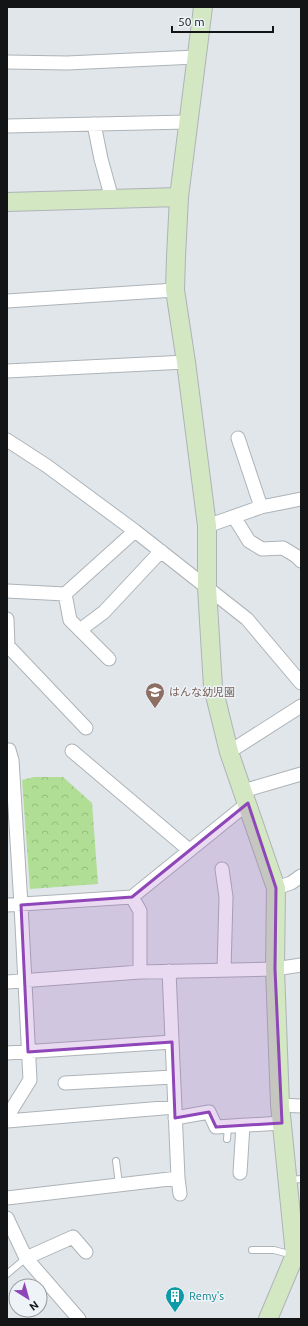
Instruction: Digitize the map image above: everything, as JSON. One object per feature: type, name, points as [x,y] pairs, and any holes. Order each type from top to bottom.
[{"type":"street","points":[[203,7],[179,197],[175,290],[186,362],[207,526],[207,588],[213,687],[229,752],[246,797],[276,888],[275,969],[280,1105],[282,1123],[294,1179],[298,1252],[268,1319]]},
{"type":"street","points":[[7,62],[67,63],[196,58]]},
{"type":"street","points":[[7,126],[188,122]]},
{"type":"street","points":[[94,124],[101,159],[112,199]]},
{"type":"street","points":[[7,202],[179,197]]},
{"type":"street","points":[[7,301],[175,290]]},
{"type":"street","points":[[7,371],[186,362]]},
{"type":"street","points":[[238,438],[261,507]]},
{"type":"street","points":[[7,440],[47,466],[135,531],[247,619],[299,677]]},
{"type":"street","points":[[207,526],[261,507],[301,499]]},
{"type":"street","points":[[234,517],[249,541],[262,549],[283,548],[301,561]]},
{"type":"street","points":[[7,591],[65,594],[135,531]]},
{"type":"street","points":[[80,630],[104,612],[161,551]]},
{"type":"street","points":[[65,594],[70,620],[109,659]]},
{"type":"street","points":[[7,618],[8,646],[86,728]]},
{"type":"street","points":[[229,752],[301,706]]},
{"type":"street","points":[[7,750],[9,750],[12,760],[11,830],[21,905],[30,1080],[7,1117]]},
{"type":"street","points":[[72,751],[189,850]]},
{"type":"street","points":[[7,905],[132,897],[189,850],[246,797],[301,774]]},
{"type":"street","points":[[222,869],[226,897],[224,970]]},
{"type":"street","points":[[276,888],[291,883],[301,876]]},
{"type":"street","points":[[132,897],[140,911],[140,972]]},
{"type":"street","points":[[7,982],[140,972],[275,969],[301,965]]},
{"type":"street","points":[[169,971],[178,1178],[180,1194]]},
{"type":"street","points":[[7,1053],[172,1042]]},
{"type":"street","points":[[65,1083],[174,1077]]},
{"type":"street","points":[[280,1105],[301,1106]]},
{"type":"street","points":[[7,1121],[175,1112],[209,1112],[216,1127],[282,1123]]},
{"type":"street","points":[[240,1173],[243,1125]]},
{"type":"street","points":[[7,1198],[178,1178]]},
{"type":"street","points":[[9,1226],[26,1258],[79,1319]]},
{"type":"street","points":[[26,1258],[73,1237],[86,1252]]},
{"type":"lane","points":[[227,1139],[228,1126]]},
{"type":"lane","points":[[116,1161],[119,1184]]},
{"type":"lane","points":[[252,1250],[298,1252]]},
{"type":"lane","points":[[7,1274],[26,1258]]},
{"type":"highlighted area","points":[[248,803],[276,888],[275,969],[282,1123],[216,1127],[209,1112],[175,1118],[172,1042],[28,1052],[21,905],[132,897]]},
{"type":"green space","points":[[34,777],[63,777],[92,803],[98,884],[30,889],[22,780]]},
{"type":"place","name":"はんな幼児園","points":[[155,709]]},
{"type":"place","name":"Remy's","points":[[175,1313]]}]
